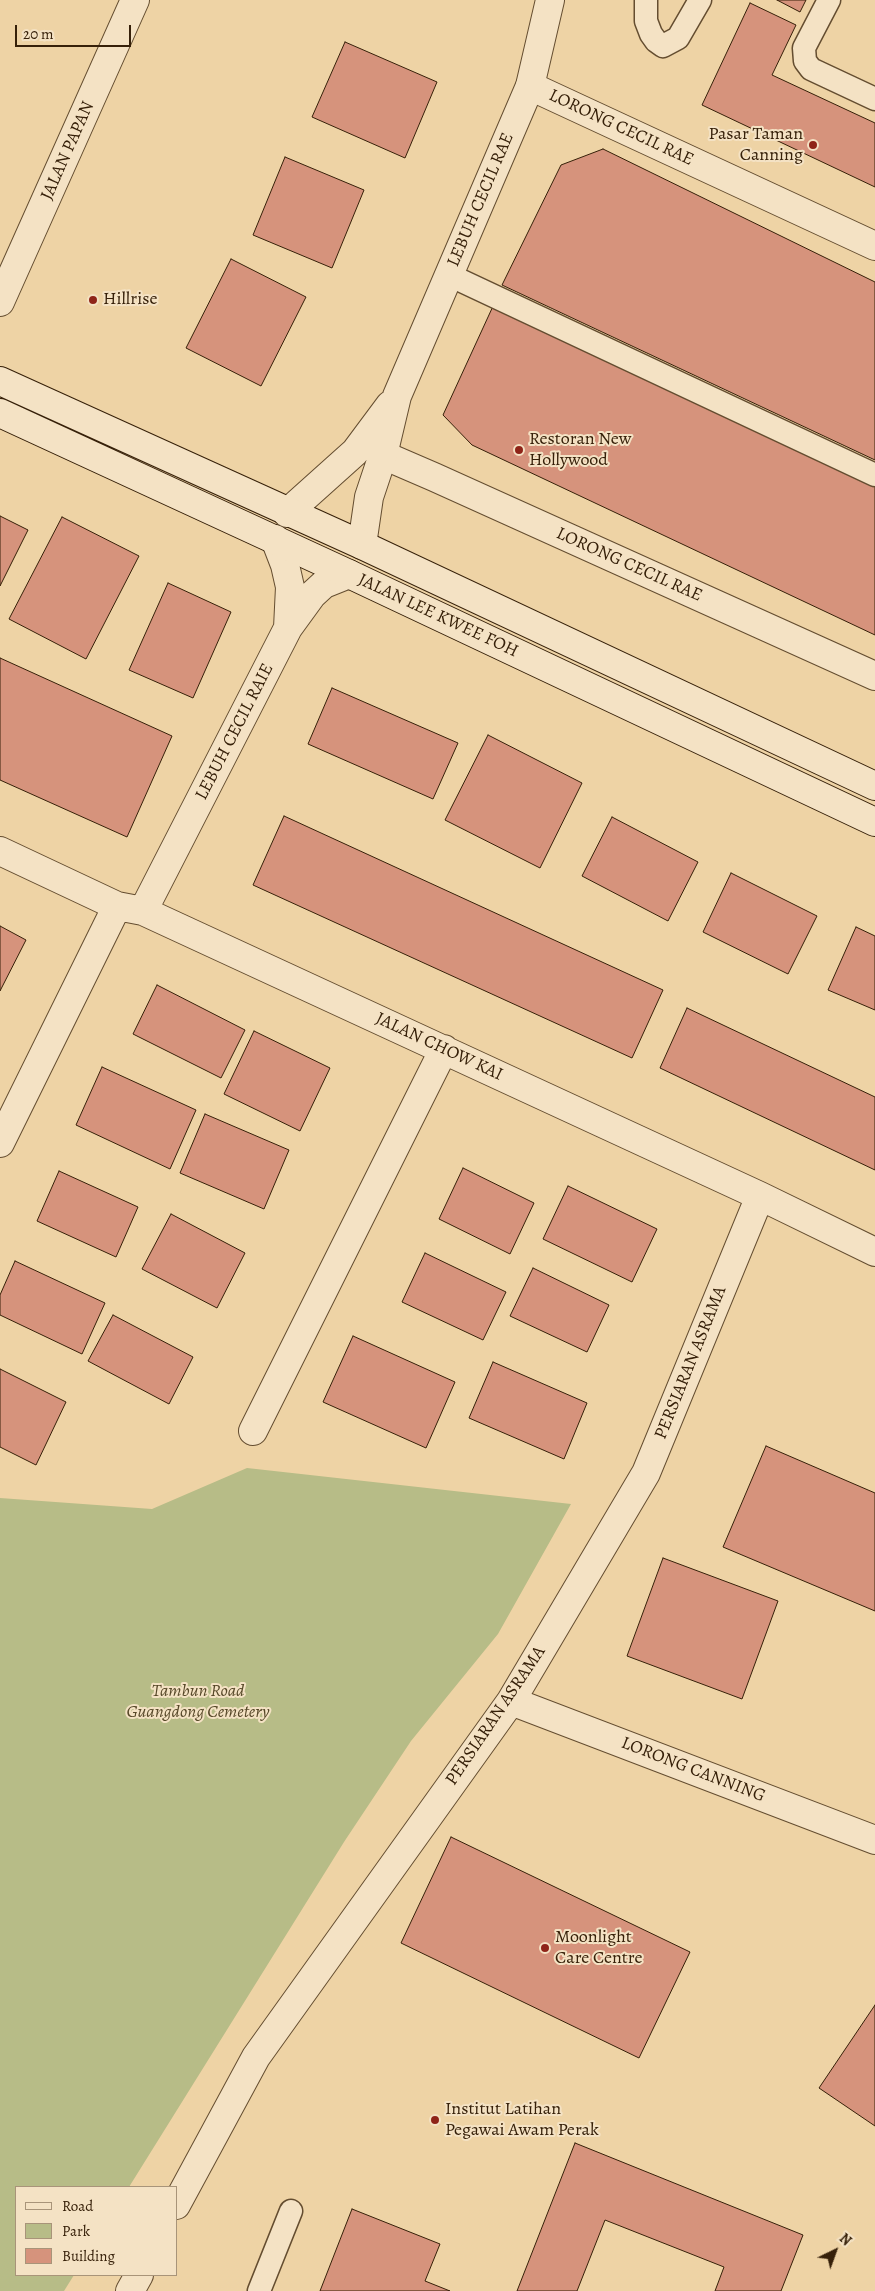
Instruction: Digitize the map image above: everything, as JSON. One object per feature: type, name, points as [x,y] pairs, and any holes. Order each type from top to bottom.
[{"type":"street","name":"JALAN PAPAN","points":[[0,302],[135,0]]},
{"type":"street","name":"LEBUH CECIL RAE","points":[[362,546],[369,497],[383,456],[397,396],[530,86],[550,0]]},
{"type":"street","name":"LORONG CECIL RAE","points":[[530,86],[875,246]]},
{"type":"street","name":"JALAN LEE KWEE FOH","points":[[0,381],[362,546],[875,786]]},
{"type":"street","name":"LEBUH CECIL RAE","points":[[287,513],[355,452],[397,396]]},
{"type":"street","name":"JALAN LEE KWEE FOH","points":[[0,413],[275,539],[875,822]]},
{"type":"street","name":"LORONG CECIL RAE","points":[[383,456],[443,481],[875,676]]},
{"type":"street","points":[[275,539],[285,565],[290,587],[288,628]]},
{"type":"street","name":"LEBUH CECIL RAIE","points":[[144,911],[288,628],[312,595],[324,584],[349,574]]},
{"type":"street","name":"JALAN CHOW KAI","points":[[0,851],[117,906],[144,911],[760,1196],[875,1252]]},
{"type":"street","points":[[0,1143],[117,906]]},
{"type":"street","points":[[253,1431],[444,1049]]},
{"type":"street","name":"PERSIARAN ASRAMA","points":[[178,2201],[256,2056],[511,1701],[646,1473],[760,1196]]},
{"type":"street","name":"LORONG CANNING","points":[[511,1701],[875,1840]]},
{"type":"street","points":[[130,2291],[138,2276]]},
{"type":"lane","points":[[646,0],[646,21],[651,34],[663,46],[678,38],[700,0]]},
{"type":"lane","points":[[829,0],[804,48],[805,61],[811,69],[875,99]]},
{"type":"lane","points":[[449,276],[875,474]]},
{"type":"lane","points":[[259,2291],[290,2211]]},
{"type":"green space","name":"Tambun Road Guangdong Cemetery","points":[[247,1468],[571,1504],[498,1634],[411,1741],[344,1842],[130,2186],[15,2186],[15,2276],[73,2276],[64,2291],[0,2291],[0,1498],[152,1509]]},
{"type":"building","points":[[777,0],[806,0],[800,12]]},
{"type":"building","points":[[750,3],[796,25],[772,75],[875,123],[875,187],[702,105]]},
{"type":"building","points":[[345,42],[437,82],[405,158],[312,117]]},
{"type":"building","points":[[603,149],[875,282],[875,460],[502,285],[561,165]]},
{"type":"building","points":[[285,157],[364,190],[332,268],[253,235]]},
{"type":"building","points":[[231,259],[306,297],[261,386],[186,348]]},
{"type":"building","points":[[494,304],[875,483],[875,635],[472,445],[443,415]]},
{"type":"building","points":[[0,516],[28,530],[0,586]]},
{"type":"building","points":[[62,517],[139,556],[86,659],[9,619]]},
{"type":"building","points":[[168,583],[231,612],[193,698],[129,670]]},
{"type":"building","points":[[0,658],[172,736],[127,837],[0,780]]},
{"type":"building","points":[[332,688],[458,743],[433,799],[308,744]]},
{"type":"building","points":[[488,735],[582,783],[540,868],[445,820]]},
{"type":"building","points":[[284,816],[663,990],[632,1058],[253,885]]},
{"type":"building","points":[[612,817],[698,862],[668,921],[582,876]]},
{"type":"building","points":[[731,873],[817,916],[788,974],[703,932]]},
{"type":"building","points":[[0,926],[26,940],[0,991]]},
{"type":"building","points":[[856,927],[875,936],[875,1010],[828,990]]},
{"type":"building","points":[[157,985],[245,1030],[221,1078],[133,1034]]},
{"type":"building","points":[[687,1008],[875,1097],[875,1170],[660,1068]]},
{"type":"building","points":[[254,1031],[330,1068],[300,1131],[224,1094]]},
{"type":"building","points":[[102,1067],[196,1110],[170,1169],[76,1125]]},
{"type":"building","points":[[205,1114],[289,1150],[264,1209],[180,1173]]},
{"type":"building","points":[[463,1168],[534,1203],[510,1254],[439,1219]]},
{"type":"building","points":[[59,1171],[138,1207],[116,1257],[37,1221]]},
{"type":"building","points":[[568,1186],[657,1229],[632,1282],[543,1239]]},
{"type":"building","points":[[171,1214],[245,1253],[217,1308],[142,1269]]},
{"type":"building","points":[[425,1253],[506,1292],[483,1340],[402,1302]]},
{"type":"building","points":[[15,1261],[105,1303],[82,1354],[0,1315],[0,1295]]},
{"type":"building","points":[[533,1268],[609,1305],[587,1352],[510,1316]]},
{"type":"building","points":[[113,1315],[193,1357],[169,1404],[88,1361]]},
{"type":"building","points":[[353,1336],[455,1382],[426,1448],[323,1402]]},
{"type":"building","points":[[493,1362],[587,1403],[564,1459],[469,1418]]},
{"type":"building","points":[[0,1369],[66,1402],[36,1465],[0,1447]]},
{"type":"building","points":[[766,1446],[875,1493],[875,1611],[723,1547]]},
{"type":"building","points":[[663,1558],[778,1601],[742,1699],[627,1656]]},
{"type":"building","name":"Moonlight Care Centre","points":[[451,1837],[690,1952],[639,2058],[401,1943]]},
{"type":"building","points":[[875,2005],[875,2126],[819,2088]]},
{"type":"building","points":[[575,2143],[803,2235],[781,2291],[715,2291],[724,2267],[605,2220],[577,2291],[517,2291]]},
{"type":"building","points":[[352,2209],[440,2244],[425,2281],[450,2291],[320,2291]]},
{"type":"place","name":"Pasar Taman Canning","points":[[813,145]]},
{"type":"place","name":"Hillrise","points":[[93,300]]},
{"type":"place","name":"Restoran New Hollywood","points":[[519,450]]},
{"type":"place","name":"Moonlight Care Centre","points":[[545,1948]]},
{"type":"place","name":"Institut Latihan Pegawai Awam Perak","points":[[435,2120]]}]
